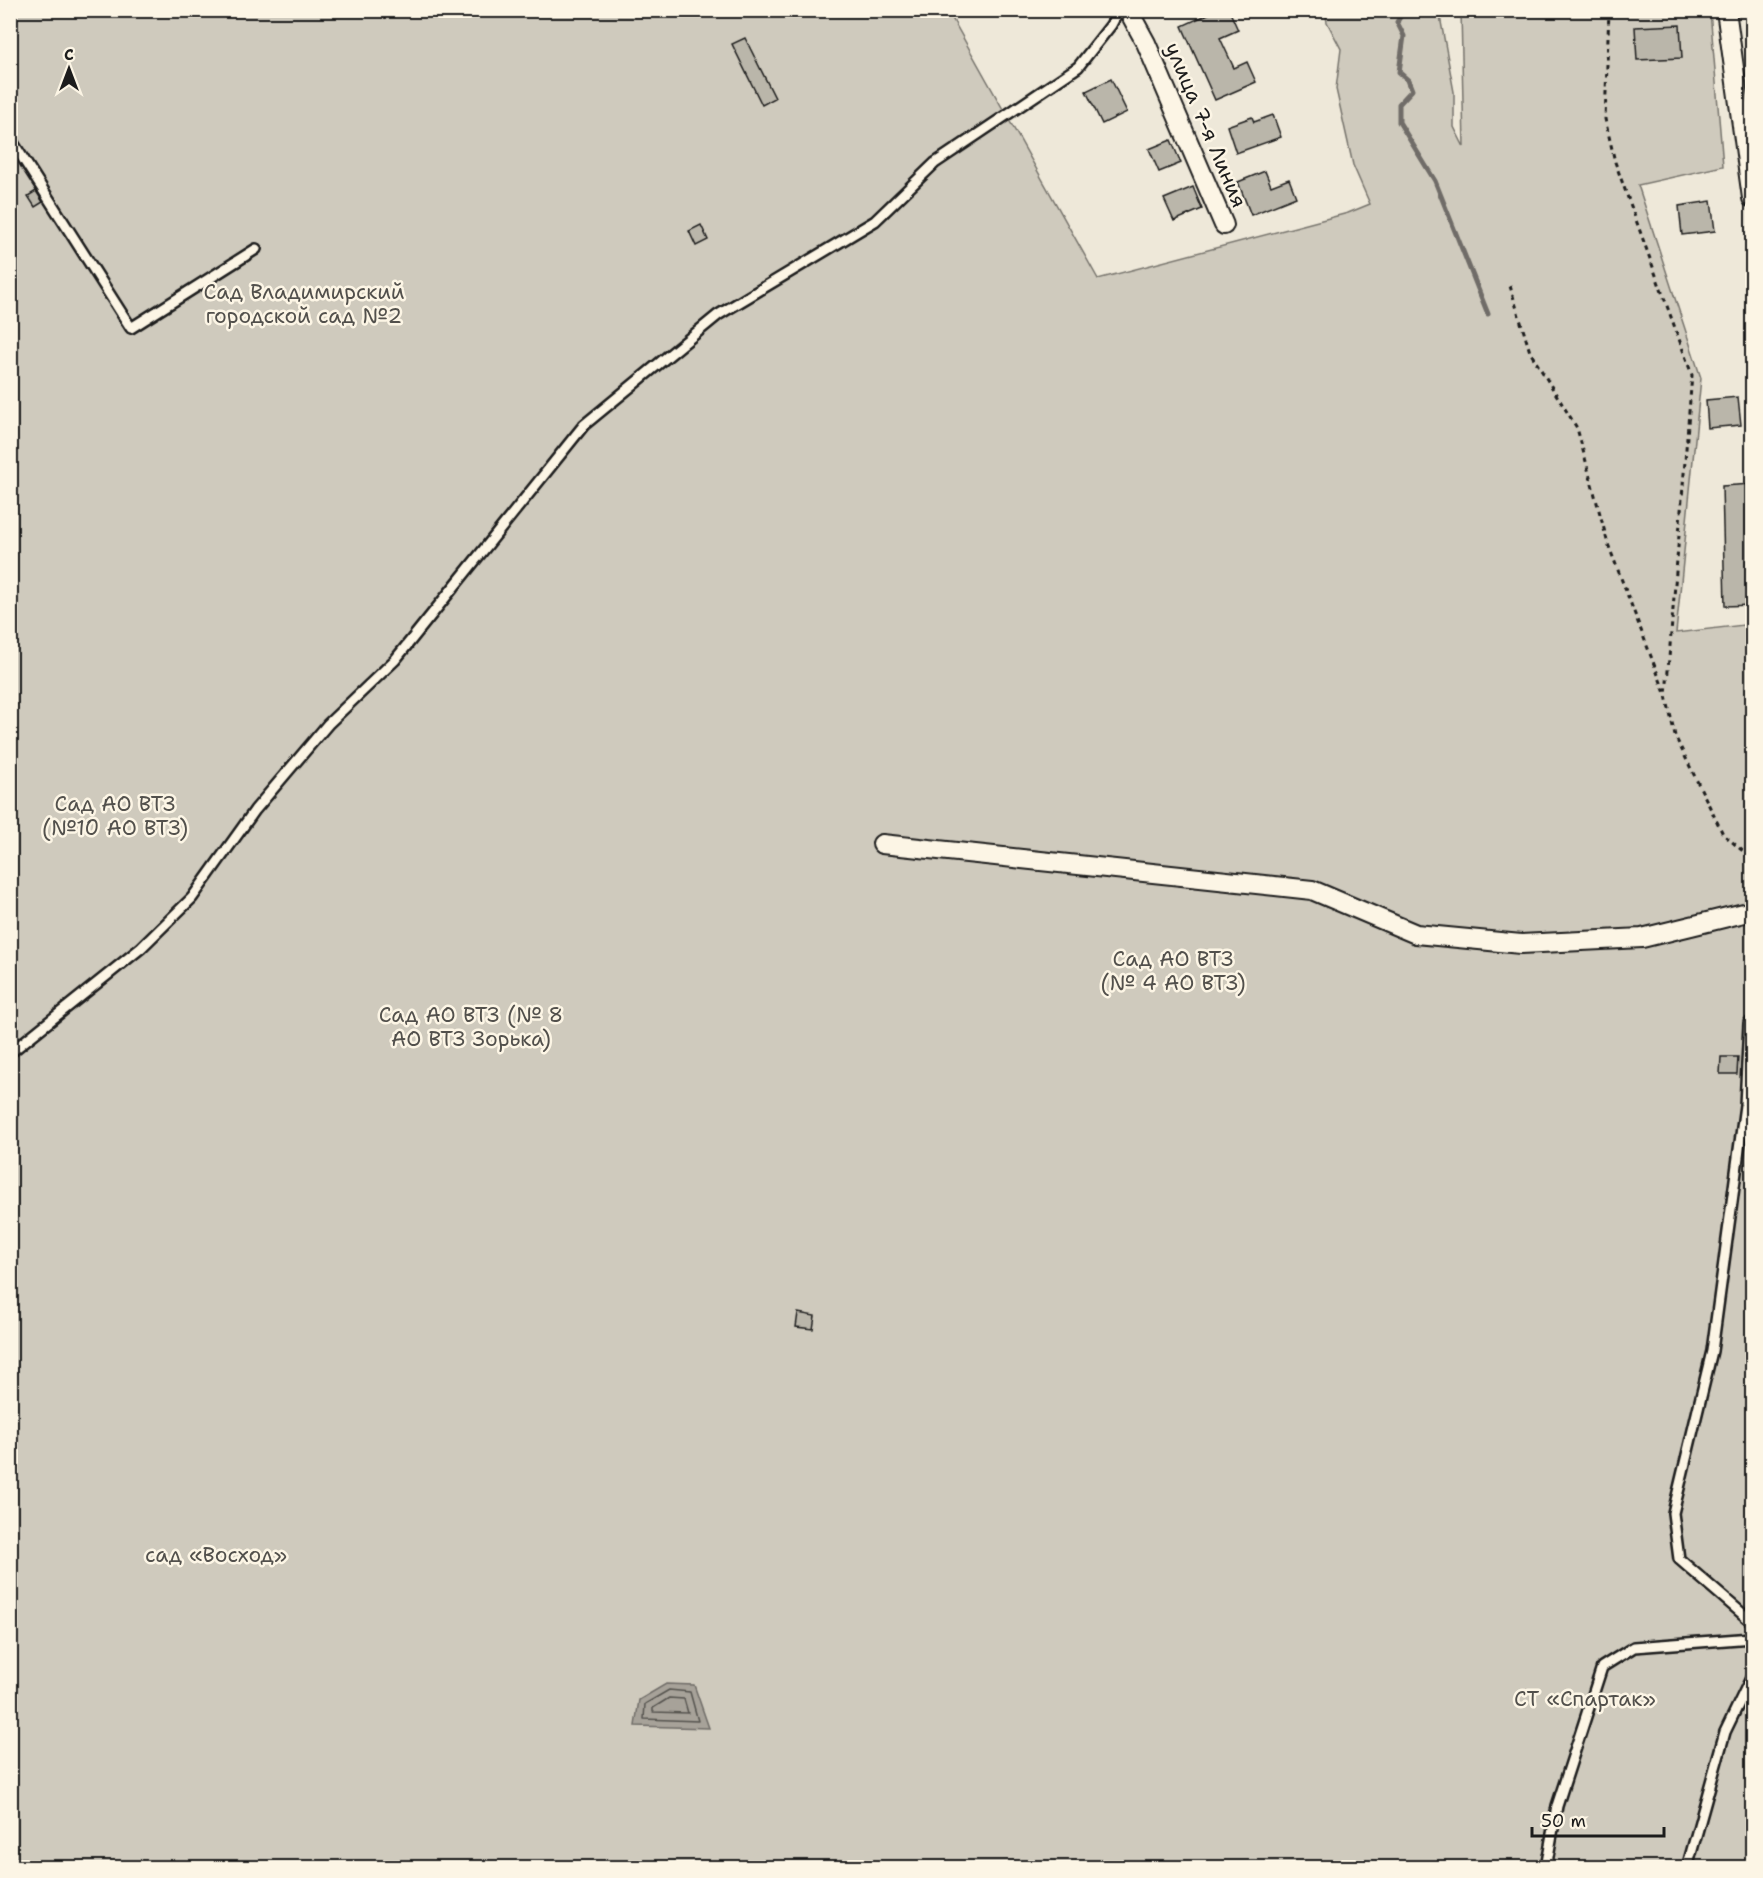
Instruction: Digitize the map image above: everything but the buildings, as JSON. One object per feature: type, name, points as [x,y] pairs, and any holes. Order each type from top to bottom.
[{"type":"street","name":"улица 7-я Линия","points":[[1128,10],[1146,42],[1224,225]]},
{"type":"street","points":[[1726,10],[1752,198]]},
{"type":"street","points":[[882,844],[1312,890],[1416,934],[1521,944],[1642,938],[1752,911]]},
{"type":"lane","points":[[10,1053],[141,948],[192,898],[255,810],[328,724],[395,660],[584,425],[718,315],[875,221],[935,163],[1078,66],[1112,25],[1119,10]]},
{"type":"lane","points":[[10,138],[131,328],[256,249]]},
{"type":"lane","points":[[1749,1023],[1745,1105],[1712,1351],[1672,1513],[1679,1559],[1752,1622]]},
{"type":"lane","points":[[1546,1868],[1557,1806],[1602,1667],[1634,1647],[1752,1638]]},
{"type":"lane","points":[[1687,1868],[1725,1732],[1752,1676]]},
{"type":"path","points":[[1609,10],[1605,119],[1615,162],[1692,375],[1666,695]]},
{"type":"path","points":[[1510,286],[1530,352],[1577,428],[1608,544],[1666,695],[1674,736],[1723,834],[1752,859]]},
{"type":"green space","points":[[11,11],[948,11],[1098,279],[1348,213],[1370,204],[1353,165],[1336,89],[1341,49],[1327,22],[1325,11],[1439,11],[1454,92],[1454,127],[1464,147],[1461,11],[1710,11],[1723,166],[1638,185],[1701,378],[1676,633],[1752,624],[1752,1867],[11,1868]]},
{"type":"water","points":[[666,1684],[694,1685],[709,1728],[635,1726],[639,1700]]},
{"type":"waterway","points":[[1404,10],[1397,22],[1404,36],[1399,72],[1408,80],[1412,90],[1399,104],[1399,122],[1435,181],[1488,314]]},
{"type":"park label","name":"Сад Владимирский городской сад №2","points":[[304,304]]},
{"type":"park label","name":"Сад АО ВТЗ (№10 АО ВТЗ)","points":[[115,816]]},
{"type":"park label","name":"Сад АО ВТЗ (№ 4 АО ВТЗ)","points":[[1173,971]]},
{"type":"park label","name":"Сад АО ВТЗ (№ 8 АО ВТЗ Зорька)","points":[[471,1027]]},
{"type":"park label","name":"сад «Восход»","points":[[216,1555]]},
{"type":"park label","name":"СТ «Спартак»","points":[[1585,1699]]}]
